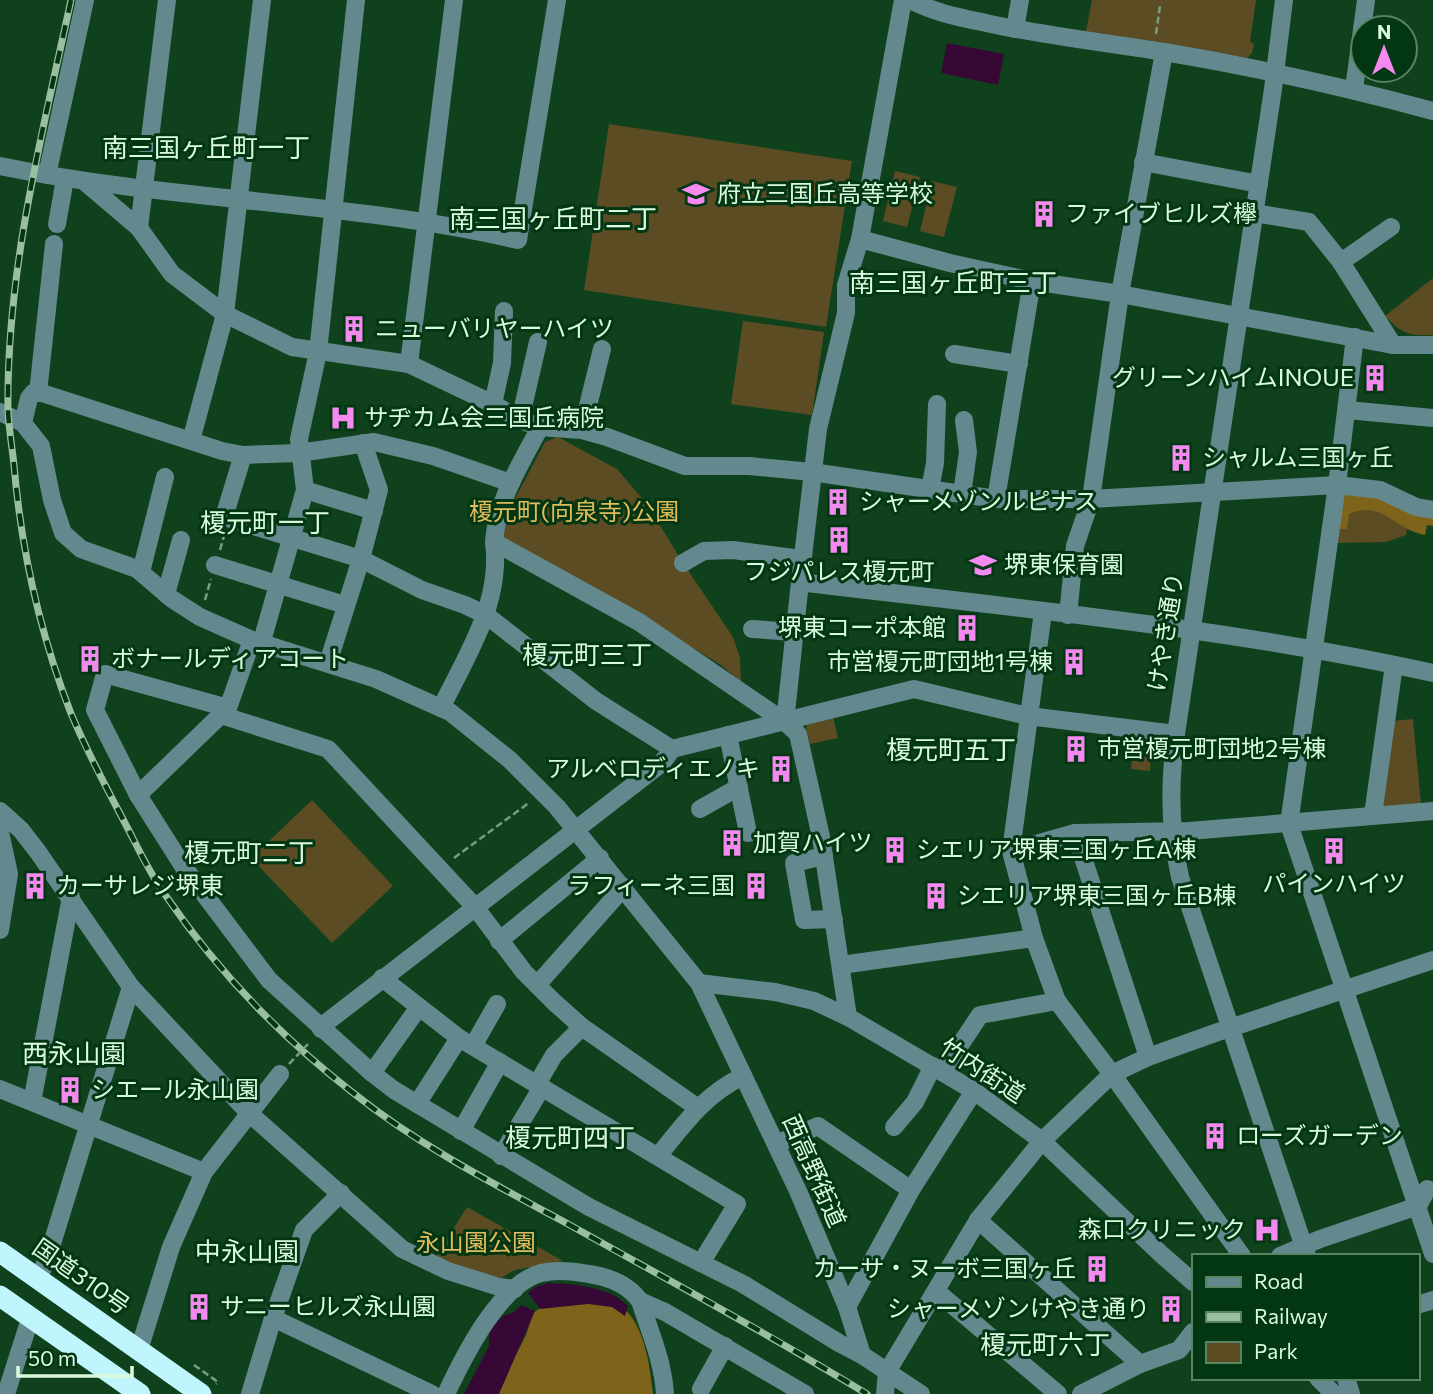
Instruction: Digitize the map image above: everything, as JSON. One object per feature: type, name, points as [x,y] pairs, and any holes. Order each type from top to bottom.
[{"type":"highway","name":"国道310号","points":[[0,1252],[139,1350],[209,1388]]},
{"type":"highway","points":[[0,1296],[134,1392]]},
{"type":"street","points":[[47,176],[85,0]]},
{"type":"street","points":[[139,228],[167,0]]},
{"type":"street","points":[[192,436],[225,314],[262,0]]},
{"type":"street","points":[[138,795],[225,711],[257,641],[293,539],[305,489],[299,439],[318,352],[356,0]]},
{"type":"street","points":[[410,364],[454,0]]},
{"type":"street","points":[[8,167],[86,183],[334,209],[518,240],[557,0]]},
{"type":"street","points":[[785,722],[801,559],[818,429],[846,313],[846,285],[860,239],[903,0]]},
{"type":"street","points":[[910,0],[934,12],[1015,29],[1164,52],[1275,73],[1354,89],[1433,111]]},
{"type":"street","points":[[1015,29],[1020,0]]},
{"type":"street","name":"けやき通り","points":[[1284,0],[1171,770],[1172,831],[1180,877],[1305,1251]]},
{"type":"street","points":[[1354,89],[1366,0]]},
{"type":"street","points":[[1068,615],[1075,546],[1091,499],[1119,294],[1164,52]]},
{"type":"street","points":[[1143,162],[1259,184]]},
{"type":"street","points":[[57,224],[65,179]]},
{"type":"street","points":[[86,183],[139,228],[172,274],[225,314],[292,347],[410,364],[540,428],[582,430],[685,466],[749,466],[812,472],[996,499],[1091,499],[1337,485],[1380,489],[1416,507],[1433,510]]},
{"type":"street","points":[[1254,213],[1309,222],[1341,262],[1393,345]]},
{"type":"street","points":[[1341,262],[1391,227]]},
{"type":"street","points":[[860,239],[1032,281],[1238,315],[1393,345],[1433,345]]},
{"type":"street","points":[[37,393],[54,244]]},
{"type":"street","points":[[996,499],[1032,281]]},
{"type":"street","points":[[493,404],[502,363],[504,311]]},
{"type":"street","points":[[1354,337],[1337,485],[1289,824],[1433,1254]]},
{"type":"street","points":[[520,420],[538,342]]},
{"type":"street","points":[[582,430],[602,349]]},
{"type":"street","points":[[954,354],[1019,364]]},
{"type":"street","points":[[0,412],[23,423],[29,398],[33,393],[37,393],[190,442],[243,455],[299,453],[374,442],[433,456],[511,483]]},
{"type":"street","points":[[930,489],[935,463],[937,404]]},
{"type":"street","points":[[1347,410],[1433,418]]},
{"type":"street","points":[[962,494],[968,452],[964,420]]},
{"type":"street","name":"西高野街道","points":[[23,423],[41,446],[52,500],[63,533],[80,549],[118,561],[141,572],[166,594],[200,617],[257,641],[376,679],[450,712],[510,760],[576,829],[699,983],[798,1191],[847,1307],[862,1355]]},
{"type":"street","points":[[441,708],[486,615],[495,583],[496,520],[511,483],[540,428]]},
{"type":"street","points":[[328,663],[361,559],[379,490],[363,443]]},
{"type":"street","points":[[243,455],[224,517],[361,559],[422,590],[486,615],[596,701],[672,749]]},
{"type":"street","points":[[141,572],[165,477]]},
{"type":"street","points":[[305,489],[374,511]]},
{"type":"street","points":[[166,594],[181,540]]},
{"type":"street","points":[[494,541],[639,622],[785,722],[798,734],[824,856],[848,1017]]},
{"type":"street","points":[[682,563],[704,551],[733,550],[801,559]]},
{"type":"street","points":[[215,565],[345,605]]},
{"type":"street","points":[[800,582],[1191,629],[1314,649],[1433,673]]},
{"type":"street","points":[[1043,612],[1011,851],[1034,938],[1057,1001],[1241,1254]]},
{"type":"street","points":[[752,629],[794,632]]},
{"type":"street","points":[[1373,815],[1394,665]]},
{"type":"street","points":[[698,1108],[582,1027],[537,985],[474,907],[328,749],[225,711],[105,674],[96,710],[138,795],[183,866],[269,980],[321,1029],[372,1073],[501,1156],[589,1207],[743,1284],[862,1355],[921,1394]]},
{"type":"street","points":[[321,1029],[382,978],[662,763],[672,749],[914,690],[1028,716],[1176,734]]},
{"type":"street","points":[[728,735],[748,833]]},
{"type":"street","points":[[700,809],[739,787]]},
{"type":"street","points":[[0,811],[21,830],[71,897],[131,987],[249,1112],[402,1249],[448,1271],[499,1287],[515,1289]]},
{"type":"street","points":[[1011,851],[1075,833],[1289,824],[1433,811]]},
{"type":"street","points":[[0,832],[9,874],[0,930]]},
{"type":"street","points":[[1075,833],[1148,1057]]},
{"type":"street","points":[[824,856],[794,863],[804,920],[834,919]]},
{"type":"street","points":[[499,941],[600,858]]},
{"type":"street","points":[[537,985],[624,887]]},
{"type":"street","points":[[32,1102],[71,897]]},
{"type":"street","points":[[841,965],[1034,938]]},
{"type":"street","points":[[885,1392],[887,1372],[978,1220],[1042,1141],[1112,1074],[1148,1057],[1433,960]]},
{"type":"street","points":[[382,978],[466,1042],[737,1204],[701,1263]]},
{"type":"street","name":"竹内街道","points":[[699,983],[775,992],[814,1001],[848,1017],[974,1091],[1042,1141],[1192,1281]]},
{"type":"street","points":[[38,1278],[47,1260],[131,987]]},
{"type":"street","points":[[894,1127],[980,1015],[1057,1001]]},
{"type":"street","points":[[417,1104],[497,1004]]},
{"type":"street","points":[[372,1073],[419,1007]]},
{"type":"street","points":[[501,1156],[554,1055],[582,1027]]},
{"type":"street","points":[[461,1131],[500,1062]]},
{"type":"street","points":[[139,1350],[171,1247],[204,1172],[284,1069]]},
{"type":"street","points":[[658,1156],[698,1108],[720,1088],[743,1076]]},
{"type":"street","points":[[0,1089],[204,1172]]},
{"type":"street","points":[[847,1307],[911,1190],[974,1091]]},
{"type":"street","points":[[776,1144],[818,1126],[911,1190]]},
{"type":"street","points":[[1305,1251],[1418,1206],[1431,1185]]},
{"type":"street","points":[[250,1394],[272,1318],[304,1230],[341,1193]]},
{"type":"street","points":[[978,1220],[1140,1364]]},
{"type":"street","points":[[446,1394],[466,1352],[491,1315],[515,1289],[540,1273],[569,1271],[613,1280],[628,1288],[640,1301],[665,1312],[805,1394]]},
{"type":"street","points":[[936,1291],[1058,1394]]},
{"type":"street","points":[[640,1301],[663,1373],[664,1394]]},
{"type":"street","points":[[272,1318],[432,1394]]},
{"type":"street","points":[[6,1394],[30,1319]]},
{"type":"street","points":[[1081,1394],[1140,1364],[1179,1350],[1192,1333]]},
{"type":"street","points":[[701,1389],[725,1346]]},
{"type":"street","points":[[1320,1380],[1334,1394]]},
{"type":"path","points":[[1157,25],[1160,6]]},
{"type":"path","points":[[440,869],[542,792]]},
{"type":"path","points":[[284,1069],[308,1044]]},
{"type":"path","points":[[194,1365],[209,1388]]},
{"type":"green space","points":[[1092,0],[1256,0],[1250,42],[1254,44],[1252,53],[1247,58],[1086,31]]},
{"type":"green space","points":[[609,124],[852,161],[826,327],[584,290]]},
{"type":"green space","points":[[895,171],[920,177],[907,227],[883,221]]},
{"type":"green space","points":[[932,181],[957,187],[944,237],[920,231]]},
{"type":"green space","points":[[1433,278],[1433,335],[1406,333],[1396,327],[1385,316]]},
{"type":"green space","points":[[743,321],[824,332],[812,415],[731,404]]},
{"type":"green space","name":"榎元町(向泉寺)公園","points":[[558,437],[617,469],[647,504],[733,637],[740,658],[741,682],[721,665],[507,542],[503,537],[501,525],[545,442]]},
{"type":"green space","points":[[1342,497],[1410,514],[1406,535],[1386,542],[1336,543]]},
{"type":"green space","points":[[833,717],[838,738],[810,744],[806,728],[808,723]]},
{"type":"green space","points":[[1413,719],[1421,805],[1385,808],[1381,803],[1392,721]]},
{"type":"green space","points":[[1134,739],[1152,741],[1150,771],[1131,769]]},
{"type":"green space","points":[[312,800],[393,886],[332,943],[251,858]]},
{"type":"green space","name":"永山園公園","points":[[467,1207],[563,1261],[515,1270],[501,1278],[435,1258]]},
{"type":"shaded area","points":[[947,43],[1004,54],[998,85],[941,73]]},
{"type":"shaded area","points":[[1347,492],[1385,498],[1433,517],[1433,526],[1427,525],[1425,535],[1405,528],[1380,513],[1361,510],[1349,514],[1347,529],[1338,529],[1342,497]]},
{"type":"shaded area","points":[[548,1283],[580,1285],[611,1294],[628,1306],[625,1316],[612,1307],[588,1304],[540,1309],[528,1293],[535,1287]]},
{"type":"shaded area","points":[[603,1295],[624,1309],[635,1323],[646,1353],[653,1394],[496,1394],[526,1335],[533,1313],[556,1297]]},
{"type":"shaded area","points":[[521,1305],[535,1311],[499,1394],[464,1394],[489,1346],[489,1331],[503,1316],[514,1312]]},
{"type":"railway","points":[[71,0],[19,255],[9,359],[8,418],[21,527],[33,590],[59,681],[83,740],[149,870],[206,950],[251,1001],[326,1071],[377,1111],[457,1163],[867,1394]]},
{"type":"place","name":"府立三国丘高等学校","points":[[696,194]]},
{"type":"place","name":"ファイブヒルズ欅","points":[[1044,214]]},
{"type":"place","name":"ニューバリヤーハイツ","points":[[354,329]]},
{"type":"place","name":"グリーンハイムINOUE","points":[[1375,378]]},
{"type":"place","name":"サヂカム会三国丘病院","points":[[343,418]]},
{"type":"place","name":"シャルム三国ヶ丘","points":[[1181,458]]},
{"type":"place","name":"シャーメゾンルピナス","points":[[838,502]]},
{"type":"place","name":"フジパレス榎元町","points":[[839,540]]},
{"type":"place","name":"堺東保育園","points":[[983,565]]},
{"type":"place","name":"堺東コーポ本館","points":[[967,628]]},
{"type":"place","name":"ボナールディアコート","points":[[90,659]]},
{"type":"place","name":"市営榎元町団地1号棟","points":[[1074,662]]},
{"type":"place","name":"市営榎元町団地2号棟","points":[[1076,749]]},
{"type":"place","name":"アルベロディエノキ","points":[[781,769]]},
{"type":"place","name":"加賀ハイツ","points":[[732,843]]},
{"type":"place","name":"シエリア堺東三国ヶ丘A棟","points":[[895,850]]},
{"type":"place","name":"パインハイツ","points":[[1334,851]]},
{"type":"place","name":"カーサレジ堺東","points":[[35,886]]},
{"type":"place","name":"ラフィーネ三国","points":[[756,886]]},
{"type":"place","name":"シエリア堺東三国ヶ丘B棟","points":[[936,896]]},
{"type":"place","name":"シエール永山園","points":[[70,1090]]},
{"type":"place","name":"ローズガーデン","points":[[1215,1136]]},
{"type":"place","name":"森口クリニック","points":[[1267,1230]]},
{"type":"place","name":"カーサ・ヌーボ三国ヶ丘","points":[[1097,1269]]},
{"type":"place","name":"サニーヒルズ永山園","points":[[199,1307]]},
{"type":"place","name":"シャーメゾンけやき通り","points":[[1171,1309]]},
{"type":"district","name":"南三国ヶ丘町一丁","points":[[206,148]]},
{"type":"district","name":"南三国ヶ丘町二丁","points":[[553,219]]},
{"type":"district","name":"南三国ヶ丘町三丁","points":[[953,283]]},
{"type":"district","name":"榎元町一丁","points":[[265,523]]},
{"type":"district","name":"榎元町三丁","points":[[587,655]]},
{"type":"district","name":"榎元町五丁","points":[[951,750]]},
{"type":"district","name":"榎元町二丁","points":[[249,853]]},
{"type":"district","name":"西永山園","points":[[74,1054]]},
{"type":"district","name":"榎元町四丁","points":[[570,1138]]},
{"type":"district","name":"中永山園","points":[[247,1252]]},
{"type":"district","name":"榎元町六丁","points":[[1045,1345]]}]
